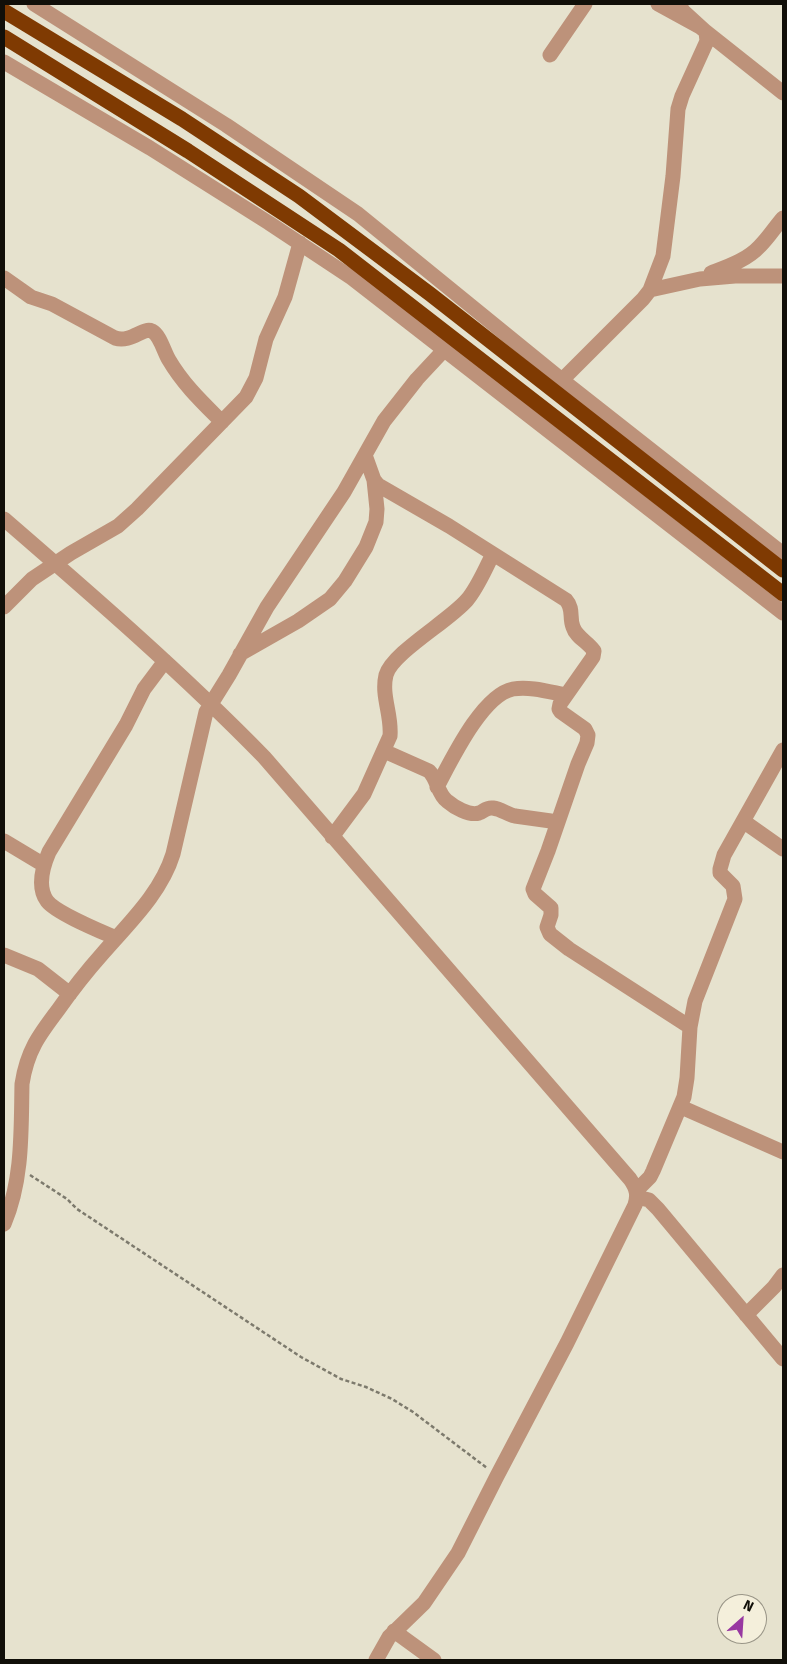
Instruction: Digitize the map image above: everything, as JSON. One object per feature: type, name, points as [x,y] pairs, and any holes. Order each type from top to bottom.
[{"type":"highway","points":[[4,11],[182,119],[299,196],[430,294],[783,570]]},
{"type":"highway","points":[[4,37],[188,151],[339,250],[783,594]]},
{"type":"street","points":[[34,4],[226,125],[358,214],[562,380],[783,554]]},
{"type":"street","points":[[550,55],[585,4]]},
{"type":"street","points":[[658,4],[700,27],[783,93]]},
{"type":"street","points":[[562,380],[643,299],[650,290],[660,266],[673,176],[678,109],[707,41],[706,32],[678,4]]},
{"type":"street","points":[[4,62],[150,148],[352,278],[783,614]]},
{"type":"street","points":[[689,281],[732,265],[750,254],[760,246],[783,218]]},
{"type":"street","points":[[4,607],[32,579],[118,526],[246,398],[256,378],[266,339],[285,297],[300,243]]},
{"type":"street","points":[[650,290],[689,281],[735,276],[783,276]]},
{"type":"street","points":[[4,278],[26,294],[60,308],[115,338],[127,339],[146,330],[152,331],[157,336],[166,356],[183,382],[222,422]]},
{"type":"street","points":[[6,1215],[18,1168],[22,1084],[27,1061],[34,1043],[70,994],[150,896],[170,864],[203,721],[216,696],[267,607],[321,528],[381,425],[394,407],[445,349]]},
{"type":"street","points":[[240,654],[298,621],[330,598],[345,581],[366,547],[376,522],[377,509],[374,480],[365,455]]},
{"type":"street","points":[[374,480],[378,485],[493,554],[566,600],[570,605],[573,627],[577,634],[594,651],[593,657],[560,704],[559,709],[580,725],[588,735],[587,743],[533,889],[535,894],[551,908],[547,927],[550,934],[569,949],[690,1027]]},
{"type":"street","points":[[4,519],[62,559],[165,661],[216,696],[268,762],[630,1180],[641,1188],[649,1200],[752,1310],[783,1360]]},
{"type":"street","points":[[333,835],[364,794],[390,736],[391,727],[384,686],[390,666],[398,657],[436,628],[467,600],[493,554]]},
{"type":"street","points":[[116,938],[65,913],[47,901],[43,892],[42,877],[44,865],[49,852],[126,725],[144,689],[165,661]]},
{"type":"street","points":[[437,787],[458,748],[482,712],[504,693],[512,689],[521,688],[566,695]]},
{"type":"street","points":[[376,1660],[394,1631],[432,1593],[465,1540],[580,1320],[681,1106],[687,1078],[690,1027],[697,995],[735,899],[733,886],[723,877],[720,869],[724,855],[783,750]]},
{"type":"street","points":[[384,751],[429,771],[433,775],[439,792],[447,801],[472,814],[492,808],[514,816],[558,822]]},
{"type":"street","points":[[743,821],[783,849]]},
{"type":"street","points":[[4,841],[44,865]]},
{"type":"street","points":[[4,955],[38,969],[70,994]]},
{"type":"street","points":[[681,1106],[783,1152]]},
{"type":"street","points":[[752,1310],[783,1275]]},
{"type":"street","points":[[394,1631],[434,1660]]},
{"type":"path","points":[[18,1168],[302,1357],[341,1379],[366,1387],[392,1399],[413,1412],[497,1476]]}]
